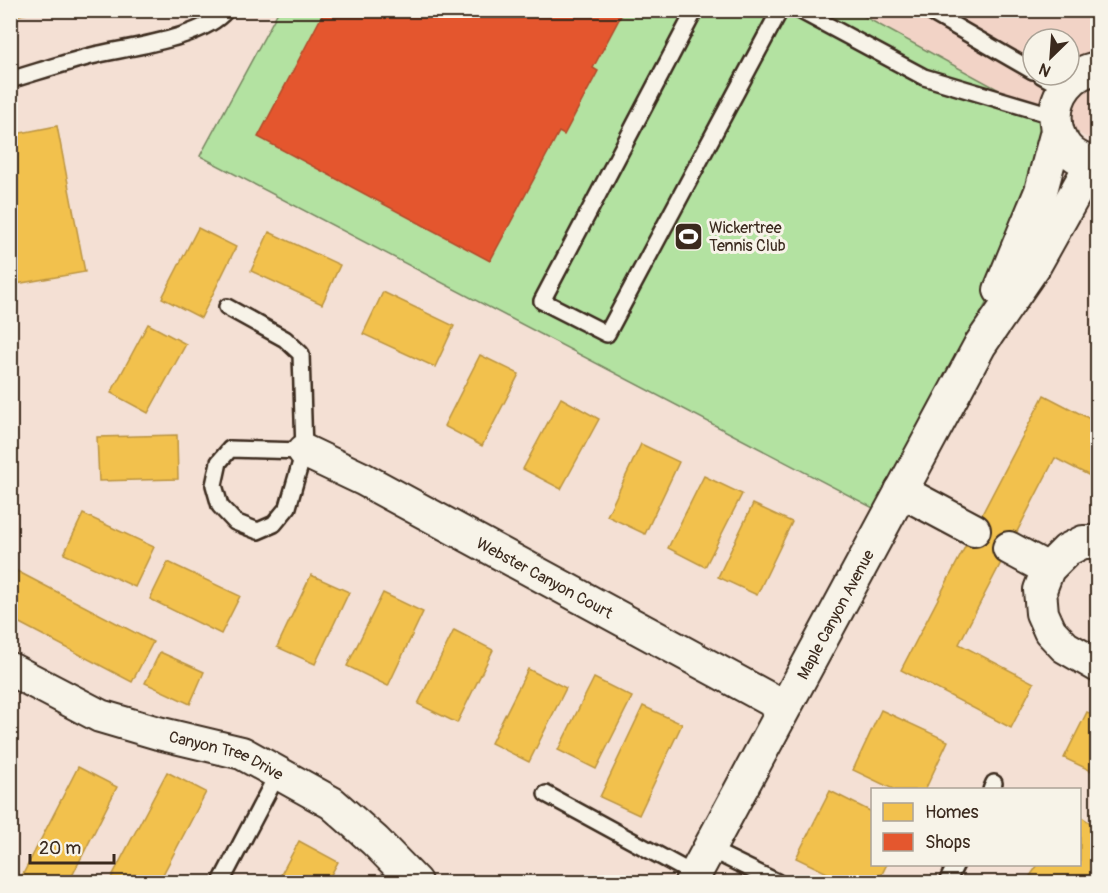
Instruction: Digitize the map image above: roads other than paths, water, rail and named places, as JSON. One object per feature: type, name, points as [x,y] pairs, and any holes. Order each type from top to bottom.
[{"type":"street","points":[[1098,68],[1087,69],[1074,77],[1054,103],[1065,145],[1076,155],[1098,163]]},
{"type":"street","name":"Maple Canyon Avenue","points":[[980,345],[1041,191],[1054,103]]},
{"type":"street","name":"Maple Canyon Avenue","points":[[698,869],[980,345],[1035,265],[1083,180],[1098,170]]},
{"type":"street","name":"Webster Canyon Court","points":[[304,451],[363,479],[784,707]]},
{"type":"street","points":[[901,491],[974,530]]},
{"type":"street","points":[[1098,542],[1083,542],[1067,550],[1047,569],[1040,590],[1042,613],[1050,631],[1065,647],[1098,666]]},
{"type":"street","points":[[1009,548],[1047,569]]},
{"type":"street","name":"Canyon Tree Drive","points":[[10,669],[99,716],[242,753],[332,803],[415,882]]},
{"type":"lane","points":[[10,80],[89,57],[193,32],[218,20],[226,10]]},
{"type":"lane","points":[[695,10],[542,302],[607,334],[780,10]]},
{"type":"lane","points":[[799,10],[924,77],[1054,103]]},
{"type":"lane","points":[[927,10],[1021,64]]},
{"type":"lane","points":[[227,307],[285,339],[301,354],[304,451],[288,507],[274,524],[258,531],[235,522],[220,506],[214,485],[219,462],[230,449],[304,451]]},
{"type":"lane","points":[[220,882],[279,773]]},
{"type":"lane","points":[[546,794],[698,869],[777,882]]},
{"type":"lane","points":[[947,882],[955,866]]},
{"type":"place","name":"Wickertree Tennis Club","points":[[688,236]]}]
